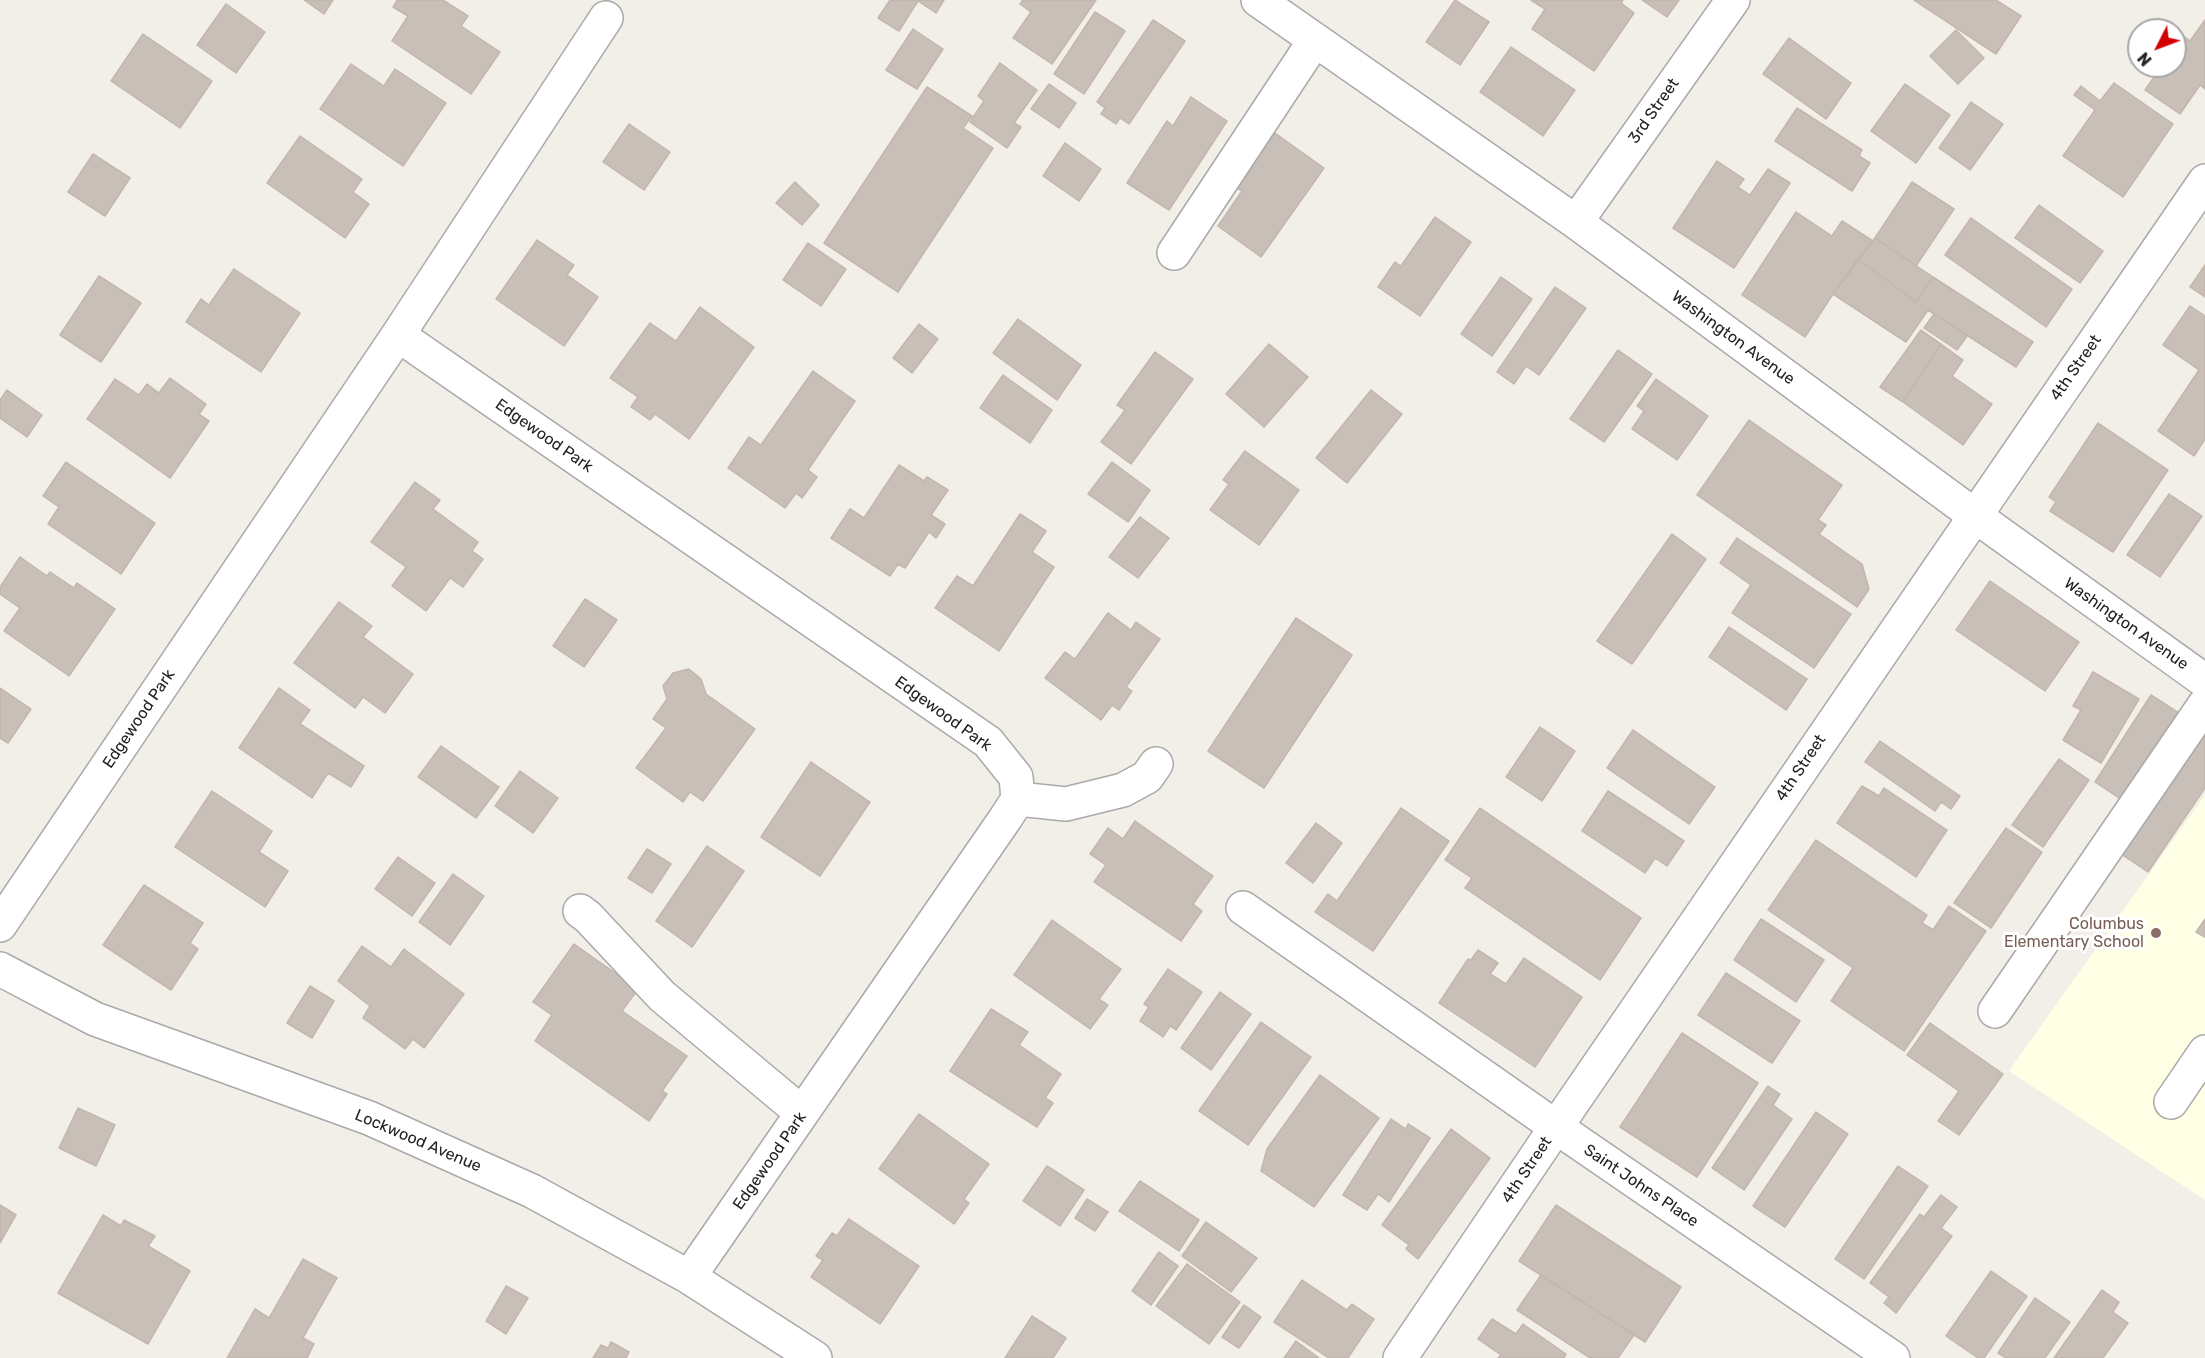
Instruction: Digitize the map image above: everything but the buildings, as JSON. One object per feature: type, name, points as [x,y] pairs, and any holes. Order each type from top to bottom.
[{"type":"street","name":"Washington Avenue","points":[[1258,0],[1576,222],[1974,515],[2205,681]]},
{"type":"street","name":"3rd Street","points":[[1576,222],[1733,0]]},
{"type":"street","name":"Edgewood Park","points":[[0,925],[398,335],[606,18]]},
{"type":"street","points":[[1174,253],[1315,40]]},
{"type":"street","name":"4th Street","points":[[1400,1358],[1974,515],[2205,181]]},
{"type":"street","name":"Edgewood Park","points":[[398,335],[988,742],[1016,777],[1018,799],[689,1277]]},
{"type":"street","points":[[1995,1011],[2205,705]]},
{"type":"street","points":[[1018,799],[1066,804],[1123,790],[1147,777],[1156,764]]},
{"type":"street","name":"Saint Johns Place","points":[[1243,908],[1556,1127],[1893,1358]]},
{"type":"street","points":[[580,910],[662,996],[802,1113]]},
{"type":"street","name":"Lockwood Avenue","points":[[0,969],[95,1019],[369,1118],[532,1191],[689,1277],[814,1358]]},
{"type":"street","points":[[2172,1102],[2205,1053]]},
{"type":"shaded area","name":"Columbus Elementary School","points":[[2205,795],[2205,1200],[2009,1071]]},
{"type":"place","name":"Columbus Elementary School","points":[[2156,933]]}]
